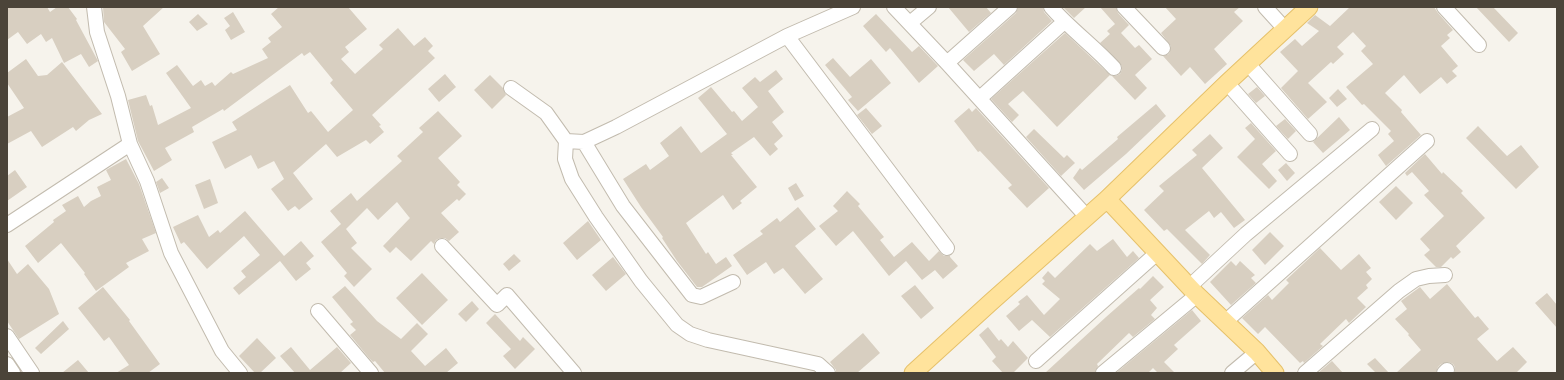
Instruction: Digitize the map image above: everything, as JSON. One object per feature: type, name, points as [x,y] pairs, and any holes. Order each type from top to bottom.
[{"type":"main road","points":[[913,373],[1107,199],[1227,83],[1310,7]]},
{"type":"main road","points":[[1107,199],[1193,291],[1257,352],[1275,373]]},
{"type":"street","points":[[94,7],[97,32],[118,96],[130,144],[147,181],[171,253],[222,351],[240,373]]},
{"type":"street","points":[[566,141],[584,142],[787,36],[853,7]]},
{"type":"street","points":[[894,7],[980,98],[1087,216]]},
{"type":"street","points":[[910,23],[929,7]]},
{"type":"street","points":[[947,63],[1010,7]]},
{"type":"street","points":[[1051,7],[1064,22],[1093,46],[1114,68]]},
{"type":"street","points":[[1124,7],[1163,48]]},
{"type":"street","points":[[1265,7],[1285,30]]},
{"type":"street","points":[[1444,7],[1479,45]]},
{"type":"street","points":[[980,98],[1064,22]]},
{"type":"street","points":[[787,36],[947,248]]},
{"type":"street","points":[[1248,64],[1310,134]]},
{"type":"street","points":[[1227,83],[1290,154]]},
{"type":"street","points":[[511,88],[546,113],[566,141],[565,159],[572,179],[596,217],[641,281],[678,324],[690,334],[708,340],[818,364],[828,373]]},
{"type":"street","points":[[1103,373],[1193,291],[1246,234],[1372,129]]},
{"type":"street","points":[[1225,322],[1427,141]]},
{"type":"street","points":[[584,142],[623,206],[692,295],[701,297],[733,282]]},
{"type":"street","points":[[7,225],[130,144]]},
{"type":"street","points":[[442,246],[497,305],[507,295],[574,373]]},
{"type":"street","points":[[1036,361],[1157,253]]},
{"type":"street","points":[[1304,373],[1399,291],[1416,279],[1445,275]]},
{"type":"street","points":[[318,311],[371,373]]},
{"type":"street","points":[[7,336],[32,373]]},
{"type":"street","points":[[1232,373],[1257,352]]},
{"type":"street","points":[[7,364],[13,373]]},
{"type":"building","points":[[7,7],[47,7],[50,12],[57,7],[68,7],[77,19],[76,20],[98,61],[89,67],[81,54],[64,63],[52,38],[46,42],[41,34],[27,44],[18,32],[7,40]]},
{"type":"building","points":[[103,7],[164,7],[143,26],[160,54],[132,71],[121,52],[125,49],[104,22]]},
{"type":"building","points":[[279,7],[348,7],[367,29],[345,47],[349,52],[341,59],[355,74],[383,49],[379,45],[398,28],[414,46],[425,37],[433,46],[428,51],[435,58],[372,115],[381,125],[379,126],[384,132],[370,144],[366,140],[337,157],[326,144],[293,173],[313,199],[299,210],[295,206],[288,211],[271,189],[284,179],[274,161],[258,169],[251,155],[225,169],[212,142],[237,130],[232,122],[290,85],[308,113],[311,111],[328,132],[353,110],[330,83],[333,80],[310,52],[304,56],[302,53],[224,111],[223,109],[192,127],[194,132],[165,148],[172,160],[154,171],[138,141],[128,100],[146,95],[150,106],[152,105],[158,125],[191,108],[166,73],[177,65],[193,86],[201,80],[205,86],[212,82],[215,86],[231,72],[233,74],[268,58],[262,49],[271,42],[268,38],[282,27],[271,14]]},
{"type":"building","points":[[948,7],[986,7],[991,13],[969,32]]},
{"type":"building","points":[[1018,7],[1043,7],[1044,12],[1052,21],[1004,65],[994,54],[974,71],[963,60],[1016,13]]},
{"type":"building","points":[[1063,7],[1086,7],[1074,18]]},
{"type":"building","points":[[1100,7],[1116,7],[1118,13],[1129,25],[1121,33],[1135,48],[1139,45],[1152,59],[1135,75],[1147,88],[1135,100],[1112,76],[1120,74],[1122,66],[1100,43],[1110,34],[1107,31],[1115,24]]},
{"type":"building","points":[[1165,7],[1240,7],[1234,12],[1243,21],[1214,49],[1227,64],[1205,84],[1190,67],[1181,76],[1163,56],[1169,54],[1171,46],[1161,33],[1176,19]]},
{"type":"building","points":[[1350,7],[1434,7],[1453,30],[1447,35],[1450,38],[1441,46],[1458,66],[1452,71],[1457,76],[1447,84],[1441,77],[1420,94],[1404,75],[1385,93],[1402,110],[1401,112],[1421,135],[1386,166],[1378,155],[1394,141],[1388,134],[1391,131],[1364,104],[1362,105],[1346,87],[1373,64],[1361,51],[1366,46],[1353,32],[1337,47],[1344,54],[1333,64],[1331,62],[1308,83],[1327,102],[1308,119],[1281,88],[1298,71],[1280,52],[1295,39],[1302,46],[1319,31],[1307,23],[1315,15],[1330,26]]},
{"type":"building","points":[[1476,7],[1493,7],[1518,33],[1509,42]]},
{"type":"building","points":[[233,12],[245,32],[231,40],[225,30],[230,26],[224,18]]},
{"type":"building","points":[[198,14],[208,24],[197,31],[189,22]]},
{"type":"building","points":[[876,14],[912,52],[919,46],[938,66],[919,83],[890,48],[886,52],[863,26]]},
{"type":"building","points":[[1065,33],[1110,75],[1057,127],[1023,91],[1008,104],[1019,115],[1012,122],[991,99]]},
{"type":"building","points":[[833,58],[850,77],[871,59],[891,83],[858,111],[848,100],[852,97],[825,65]]},
{"type":"building","points":[[26,59],[38,76],[47,75],[62,62],[102,114],[89,120],[76,131],[73,127],[42,147],[31,131],[7,144],[7,117],[24,108],[7,83],[7,73]]},
{"type":"building","points":[[776,70],[783,79],[768,91],[784,112],[772,122],[783,136],[774,144],[778,149],[770,156],[754,137],[731,153],[733,155],[731,155],[757,187],[740,201],[742,203],[733,210],[723,195],[686,223],[706,254],[708,252],[716,264],[726,257],[732,266],[702,287],[697,287],[677,261],[662,238],[663,237],[623,179],[646,164],[650,170],[669,156],[660,143],[681,126],[701,153],[727,134],[698,98],[711,87],[732,112],[734,111],[742,121],[758,107],[742,88],[755,77],[760,82]]},
{"type":"building","points":[[445,74],[456,87],[439,102],[428,89]]},
{"type":"building","points":[[490,75],[503,88],[506,95],[492,109],[474,90]]},
{"type":"building","points":[[1257,87],[1265,96],[1256,103],[1248,94]]},
{"type":"building","points":[[1338,89],[1347,99],[1337,107],[1329,98]]},
{"type":"building","points":[[1156,104],[1166,116],[1126,154],[1084,190],[1073,178],[1080,168],[1082,170],[1118,139],[1117,137]]},
{"type":"building","points":[[866,108],[882,126],[872,134],[857,115]]},
{"type":"building","points":[[969,108],[972,112],[976,108],[1049,188],[1027,208],[1008,188],[1012,185],[980,151],[978,152],[954,121]]},
{"type":"building","points":[[438,111],[462,136],[438,158],[460,182],[457,185],[466,194],[459,201],[457,199],[441,213],[459,232],[449,241],[445,238],[440,238],[436,240],[434,244],[431,241],[411,261],[396,247],[390,253],[383,246],[410,218],[397,202],[378,220],[367,208],[346,229],[357,243],[351,248],[372,269],[354,287],[344,276],[347,273],[321,242],[341,224],[330,211],[351,193],[357,201],[402,161],[397,156],[423,132],[419,128]]},
{"type":"building","points":[[1339,117],[1350,130],[1323,153],[1313,142]]},
{"type":"building","points":[[1285,119],[1296,131],[1288,139],[1276,126]]},
{"type":"building","points":[[1251,123],[1276,151],[1262,164],[1277,181],[1269,189],[1237,157],[1255,139],[1245,128]]},
{"type":"building","points":[[1478,126],[1507,156],[1521,145],[1539,167],[1516,189],[1466,138]]},
{"type":"building","points":[[1034,129],[1064,158],[1067,155],[1075,163],[1061,176],[1026,137]]},
{"type":"building","points":[[1210,134],[1223,148],[1202,168],[1245,220],[1234,228],[1221,212],[1214,218],[1209,211],[1185,230],[1210,255],[1202,264],[1167,229],[1164,231],[1144,210],[1164,191],[1159,186],[1197,155],[1192,150]]},
{"type":"building","points":[[1425,154],[1442,174],[1443,172],[1463,191],[1461,193],[1485,218],[1456,246],[1461,252],[1453,259],[1451,257],[1441,267],[1436,267],[1424,255],[1430,250],[1420,239],[1444,216],[1424,195],[1429,191],[1412,172],[1407,176],[1405,173]]},
{"type":"building","points":[[126,159],[139,184],[156,233],[142,239],[149,251],[126,263],[129,267],[96,291],[84,274],[85,273],[61,243],[38,263],[25,246],[54,222],[53,220],[66,211],[62,205],[78,196],[84,207],[91,201],[101,196],[97,187],[111,180],[106,170]]},
{"type":"building","points":[[1286,163],[1295,173],[1287,181],[1278,170]]},
{"type":"building","points":[[15,170],[27,187],[7,201],[7,176]]},
{"type":"building","points":[[162,178],[169,188],[160,193],[156,182]]},
{"type":"building","points":[[210,179],[218,203],[204,209],[195,185]]},
{"type":"building","points":[[796,183],[804,196],[795,201],[788,188]]},
{"type":"building","points":[[1396,186],[1413,203],[1396,220],[1379,202]]},
{"type":"building","points":[[847,191],[860,204],[858,206],[884,237],[880,240],[894,257],[912,242],[929,261],[939,251],[944,256],[950,256],[958,266],[943,279],[935,270],[922,280],[906,261],[889,276],[853,231],[836,246],[819,226],[838,211],[833,206]]},
{"type":"building","points":[[798,207],[816,229],[795,246],[823,279],[805,294],[783,268],[774,274],[766,262],[747,275],[733,255],[763,234],[760,231],[777,218],[780,222]]},
{"type":"building","points":[[245,211],[284,256],[301,241],[314,256],[306,263],[311,269],[296,281],[280,261],[239,295],[233,288],[246,277],[241,271],[260,255],[244,236],[207,269],[184,242],[181,244],[173,227],[198,215],[209,237],[218,230],[220,233]]},
{"type":"building","points":[[588,221],[601,240],[577,260],[563,243]]},
{"type":"building","points":[[1270,232],[1284,246],[1265,265],[1252,250]]},
{"type":"building","points":[[1113,239],[1127,257],[1133,251],[1139,258],[1050,337],[1032,320],[1019,331],[1006,316],[1020,304],[1018,302],[1027,295],[1044,315],[1060,299],[1042,284],[1045,281],[1042,278],[1048,271],[1055,278],[1090,244],[1097,251]]},
{"type":"building","points":[[1320,248],[1341,270],[1359,254],[1371,268],[1366,272],[1372,279],[1366,285],[1368,288],[1357,298],[1366,307],[1349,323],[1346,319],[1320,344],[1323,346],[1304,363],[1303,361],[1300,363],[1265,327],[1258,334],[1242,318],[1268,295],[1272,300],[1289,283],[1286,280]]},
{"type":"building","points":[[514,254],[521,261],[509,271],[503,264]]},
{"type":"building","points":[[613,257],[626,274],[606,291],[592,275]]},
{"type":"building","points":[[7,259],[17,274],[28,264],[49,289],[59,314],[19,339],[7,321]]},
{"type":"building","points":[[1231,261],[1236,266],[1240,261],[1255,275],[1251,278],[1256,283],[1231,305],[1210,282]]},
{"type":"building","points":[[422,273],[448,300],[422,325],[396,298]]},
{"type":"building","points":[[1153,276],[1164,287],[1150,300],[1157,308],[1151,315],[1155,319],[1133,337],[1129,333],[1097,364],[1098,366],[1095,373],[1045,373],[1106,317],[1139,288],[1140,289]]},
{"type":"building","points":[[1447,284],[1475,318],[1478,316],[1489,329],[1477,339],[1497,361],[1513,347],[1527,362],[1516,373],[1455,373],[1455,367],[1449,362],[1441,364],[1436,373],[1396,373],[1421,350],[1395,319],[1407,309],[1401,301],[1420,287],[1430,299]]},
{"type":"building","points":[[915,285],[934,308],[921,319],[901,296]]},
{"type":"building","points":[[345,286],[377,321],[401,339],[417,323],[428,334],[411,351],[425,366],[446,348],[458,363],[446,373],[385,373],[375,361],[373,362],[369,358],[350,335],[356,330],[350,324],[353,322],[332,297]]},
{"type":"building","points":[[103,287],[130,320],[129,321],[160,364],[148,373],[116,373],[129,365],[109,337],[104,341],[78,308]]},
{"type":"building","points":[[1547,293],[1557,305],[1557,328],[1535,303]]},
{"type":"building","points":[[472,301],[479,309],[466,322],[458,314]]},
{"type":"building","points":[[1192,310],[1201,321],[1174,345],[1178,349],[1164,362],[1175,373],[1158,373],[1153,368],[1148,373],[1116,373]]},
{"type":"building","points":[[495,314],[520,341],[523,337],[535,349],[515,369],[503,356],[511,349],[486,323]]},
{"type":"building","points":[[63,321],[69,329],[41,354],[35,348]]},
{"type":"building","points":[[988,327],[999,341],[1001,339],[1008,347],[1013,341],[1028,358],[1013,373],[1003,373],[992,361],[996,357],[979,335]]},
{"type":"building","points":[[863,333],[880,353],[857,373],[836,373],[836,370],[830,362]]},
{"type":"building","points":[[257,338],[276,358],[260,373],[255,373],[239,356]]},
{"type":"building","points":[[291,347],[310,370],[337,347],[351,363],[340,373],[295,373],[280,356]]},
{"type":"building","points":[[1375,358],[1389,373],[1376,373],[1367,364]]},
{"type":"building","points":[[78,360],[89,373],[62,373]]},
{"type":"building","points":[[1332,361],[1343,373],[1318,373]]}]
